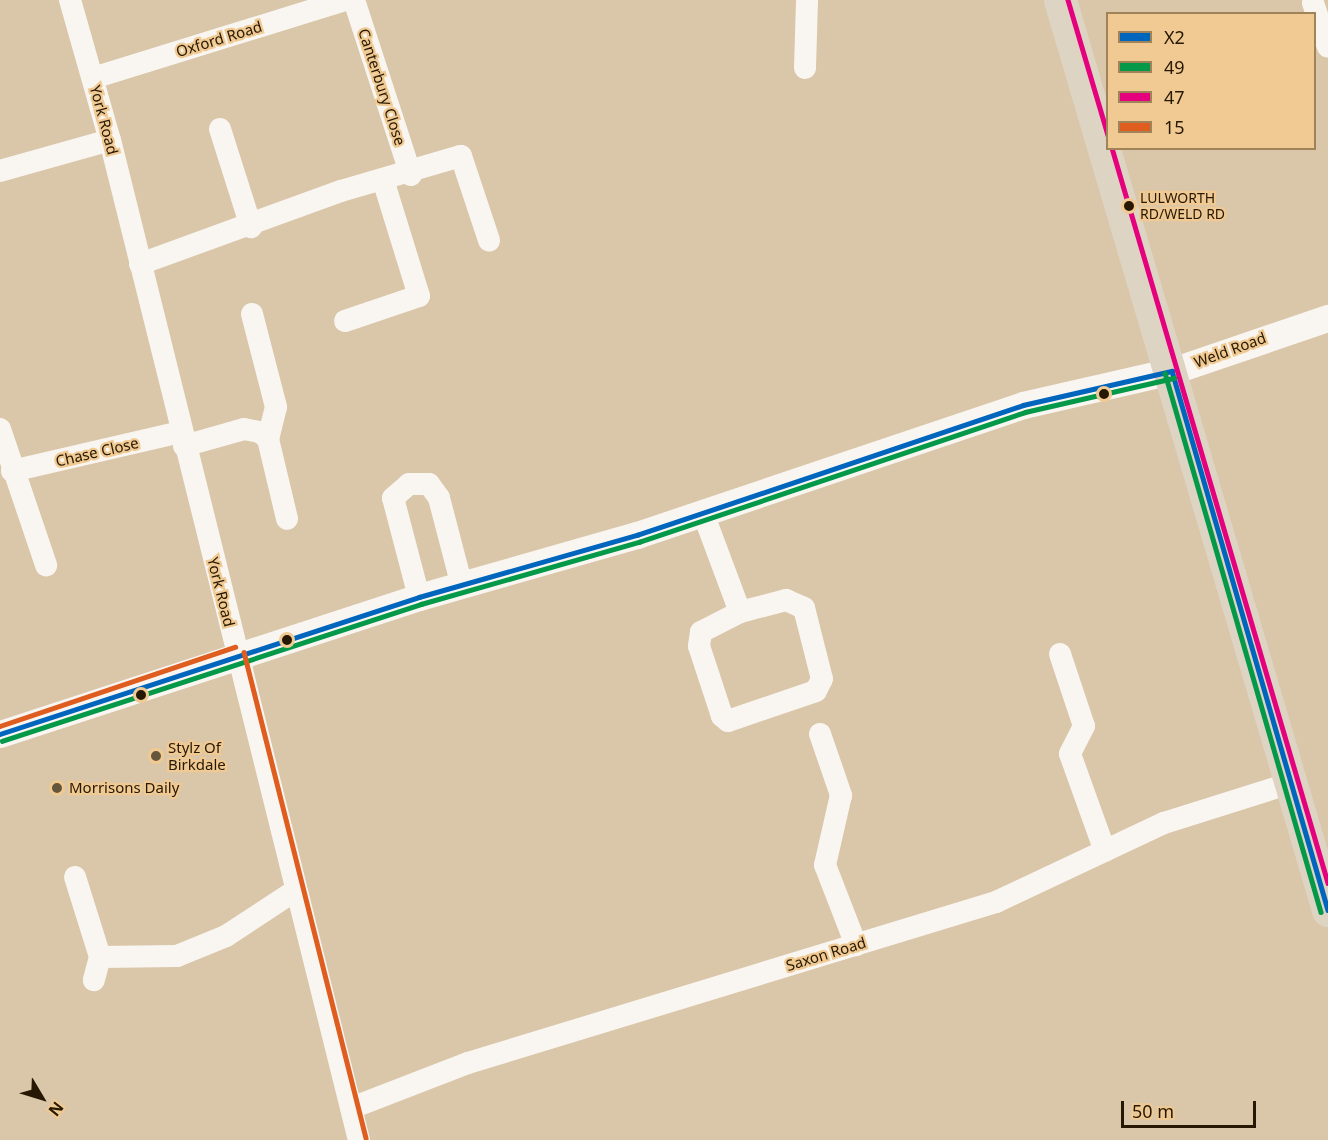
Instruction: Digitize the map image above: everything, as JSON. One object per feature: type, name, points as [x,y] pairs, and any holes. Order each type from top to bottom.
[{"type":"highway","points":[[1060,0],[1172,371],[1328,910]]},
{"type":"street","name":"York Road","points":[[70,0],[110,140],[296,890],[354,1107],[359,1140]]},
{"type":"street","name":"Oxford Road","points":[[93,78],[345,0]]},
{"type":"street","name":"Canterbury Close","points":[[354,0],[411,175]]},
{"type":"street","points":[[805,68],[807,0]]},
{"type":"street","points":[[1313,3],[1328,47]]},
{"type":"street","points":[[220,129],[251,227]]},
{"type":"street","points":[[0,171],[110,140]]},
{"type":"street","points":[[140,264],[251,227],[341,191],[384,183],[461,156],[489,240]]},
{"type":"street","points":[[345,321],[419,296],[384,183]]},
{"type":"street","points":[[252,314],[276,407],[268,439],[287,519]]},
{"type":"street","name":"Weld Road","points":[[0,734],[237,654],[418,597],[462,586],[703,513],[1023,405],[1172,371],[1328,318]]},
{"type":"street","points":[[0,429],[12,471],[46,565]]},
{"type":"street","name":"Chase Close","points":[[12,471],[244,429],[268,439]]},
{"type":"street","points":[[418,597],[393,498],[409,484],[429,484],[439,498],[462,586]]},
{"type":"street","points":[[703,513],[740,612]]},
{"type":"street","points":[[786,600],[804,608],[822,679],[816,691],[728,721],[722,716],[699,646],[701,632],[740,612],[786,600]]},
{"type":"street","points":[[1060,654],[1084,726],[1070,754],[1105,851]]},
{"type":"street","points":[[820,734],[841,795],[825,865],[856,945]]},
{"type":"street","name":"Saxon Road","points":[[354,1107],[468,1063],[996,902],[1164,823],[1292,783]]},
{"type":"street","points":[[75,877],[100,957],[94,980]]},
{"type":"street","points":[[100,957],[177,956],[226,936],[296,890]]},
{"type":"transit line","name":"47","points":[[1068,0],[1106,128]]},
{"type":"transit line","name":"47","points":[[1113,150],[1328,883]]},
{"type":"transit line","name":"X2","points":[[1172,371],[1328,910]]},
{"type":"transit line","name":"X2","points":[[0,734],[419,597],[637,535],[1023,405],[1172,371]]},
{"type":"transit line","name":"49","points":[[1165,373],[1321,912]]},
{"type":"transit line","name":"49","points":[[2,741],[421,604],[639,542],[1025,412],[1174,378]]},
{"type":"transit line","name":"15","points":[[0,726],[235,647]]},
{"type":"transit line","name":"15","points":[[244,652],[366,1138]]},
{"type":"place","name":"LULWORTH RD/WELD RD","points":[[1129,206]]},
{"type":"place","name":"Stylz Of Birkdale","points":[[156,756]]},
{"type":"place","name":"Morrisons Daily","points":[[57,788]]}]
